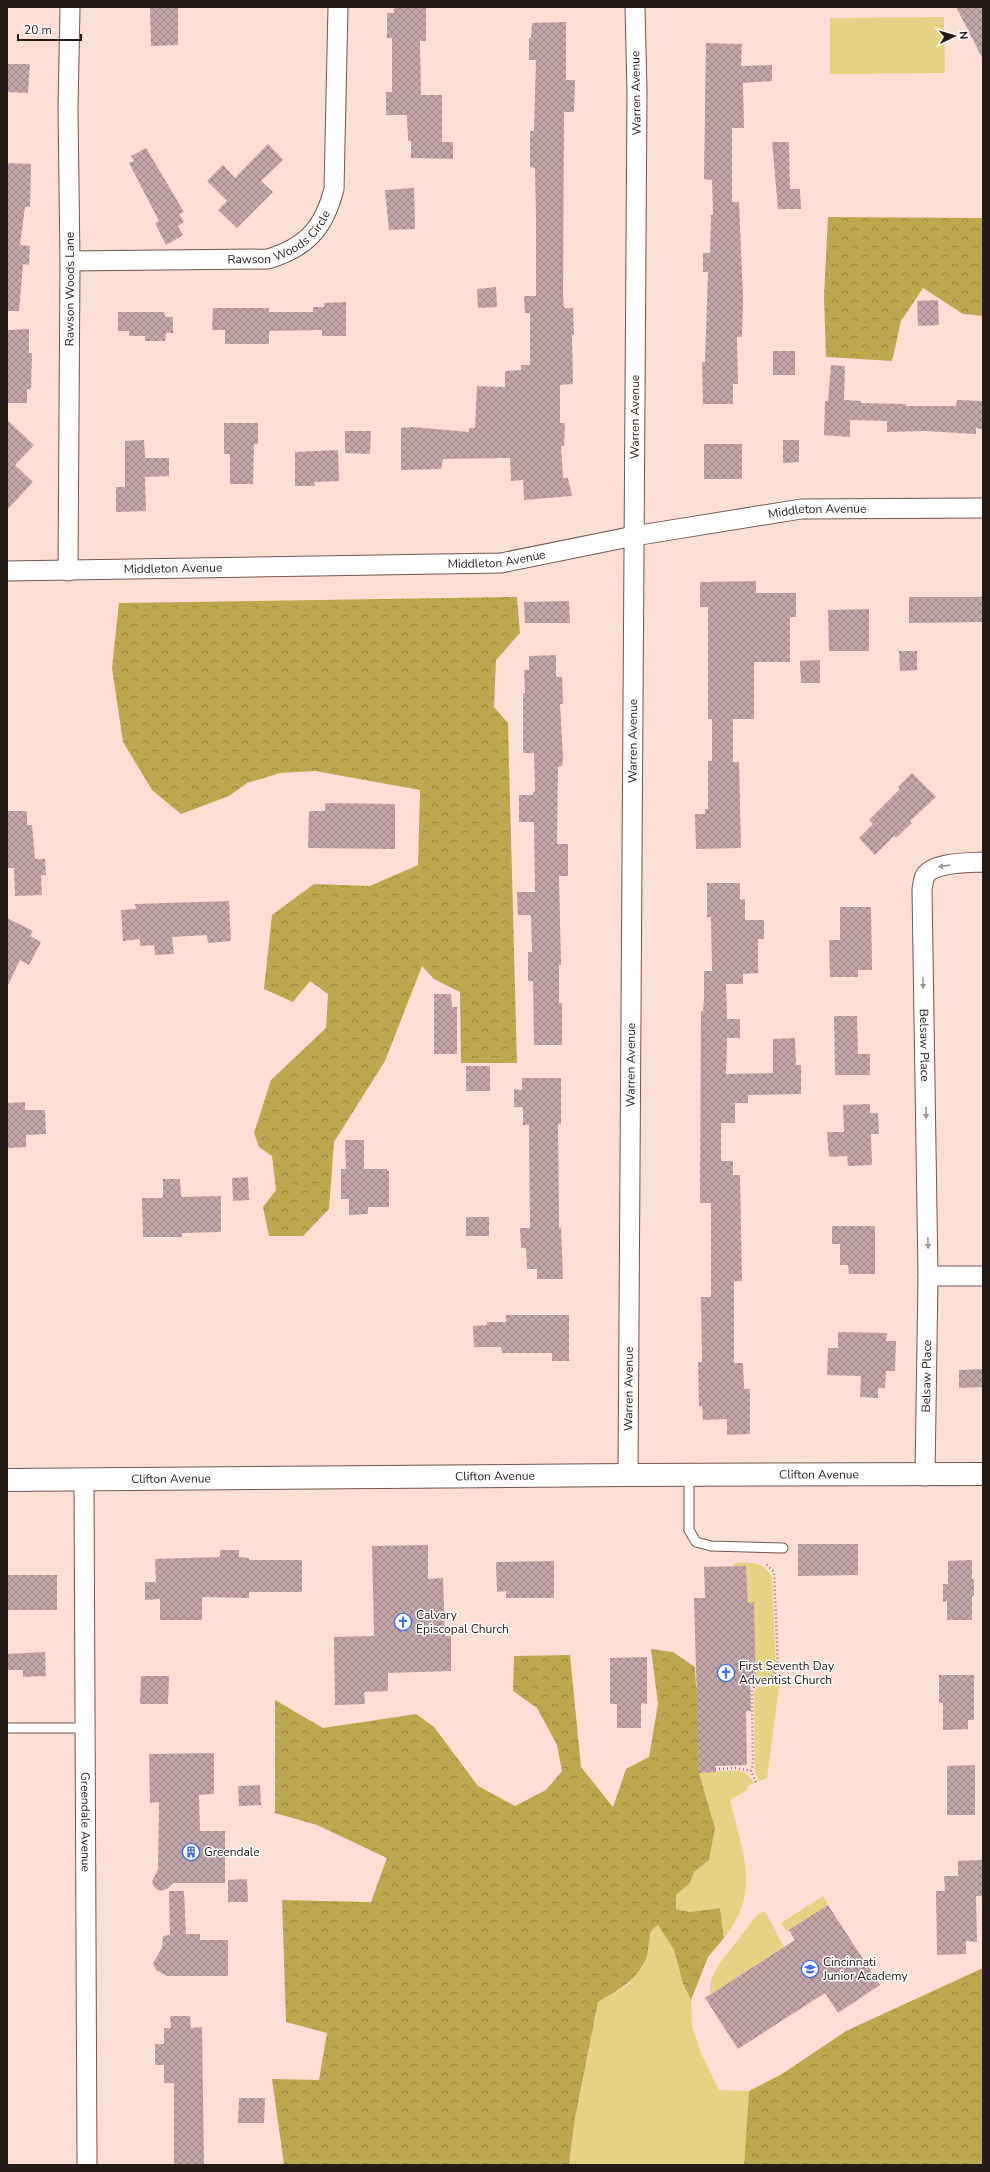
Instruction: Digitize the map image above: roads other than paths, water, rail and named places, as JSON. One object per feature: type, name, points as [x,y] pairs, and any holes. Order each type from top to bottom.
[{"type":"main road","name":"Clifton Avenue","points":[[7,1480],[628,1475],[925,1476],[983,1474]]},
{"type":"street","name":"Rawson Woods Lane","points":[[68,571],[70,261],[68,108],[70,7]]},
{"type":"street","name":"Rawson Woods Circle","points":[[70,261],[268,259],[288,253],[305,242],[321,224],[329,209],[334,189],[338,7]]},
{"type":"street","name":"Warren Avenue","points":[[628,1475],[637,90],[635,7]]},
{"type":"street","name":"Middleton Avenue","points":[[7,571],[501,563],[634,536],[801,509],[983,508]]},
{"type":"street","name":"Belsaw Place","points":[[925,1476],[928,1276],[922,889],[925,876],[931,870],[940,866],[983,862]]},
{"type":"street","points":[[928,1276],[983,1276]]},
{"type":"street","name":"Greendale Avenue","points":[[84,1479],[88,2165]]},
{"type":"lane","points":[[689,1475],[688,1530],[696,1542],[711,1546],[783,1548]]},
{"type":"lane","points":[[7,1728],[85,1728]]},
{"type":"place","name":"Calvary Episcopal Church","points":[[403,1622]]},
{"type":"place","name":"First Seventh Day Adventist Church","points":[[726,1673]]},
{"type":"place","name":"Greendale","points":[[191,1852]]},
{"type":"place","name":"Cincinnati Junior Academy","points":[[810,1969]]}]
